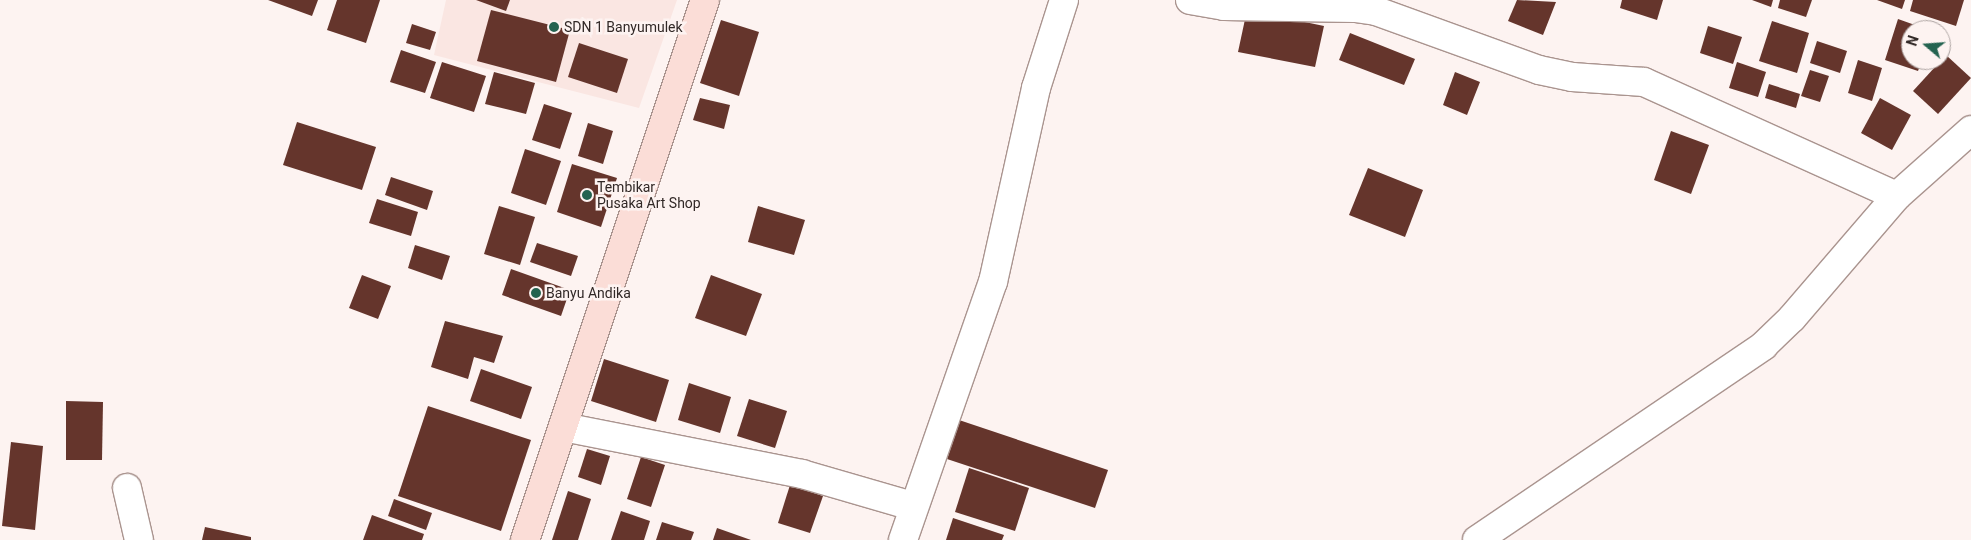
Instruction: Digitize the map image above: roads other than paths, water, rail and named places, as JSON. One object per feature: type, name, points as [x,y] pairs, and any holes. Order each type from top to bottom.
[{"type":"main road","points":[[525,540],[705,0]]},
{"type":"street","points":[[903,540],[912,506],[993,282],[1030,115],[1064,0]]},
{"type":"street","points":[[1190,0],[1224,6],[1303,4],[1376,11],[1539,70],[1572,77],[1644,82],[1897,196]]},
{"type":"street","points":[[1477,540],[1763,346],[1792,318],[1897,196],[1971,130]]},
{"type":"street","points":[[563,427],[820,478],[912,506]]},
{"type":"street","points":[[128,488],[139,540]]},
{"type":"place","name":"SDN 1 Banyumulek","points":[[554,27]]},
{"type":"place","name":"Tembikar Pusaka Art Shop","points":[[587,195]]},
{"type":"place","name":"Banyu Andika","points":[[536,293]]}]
